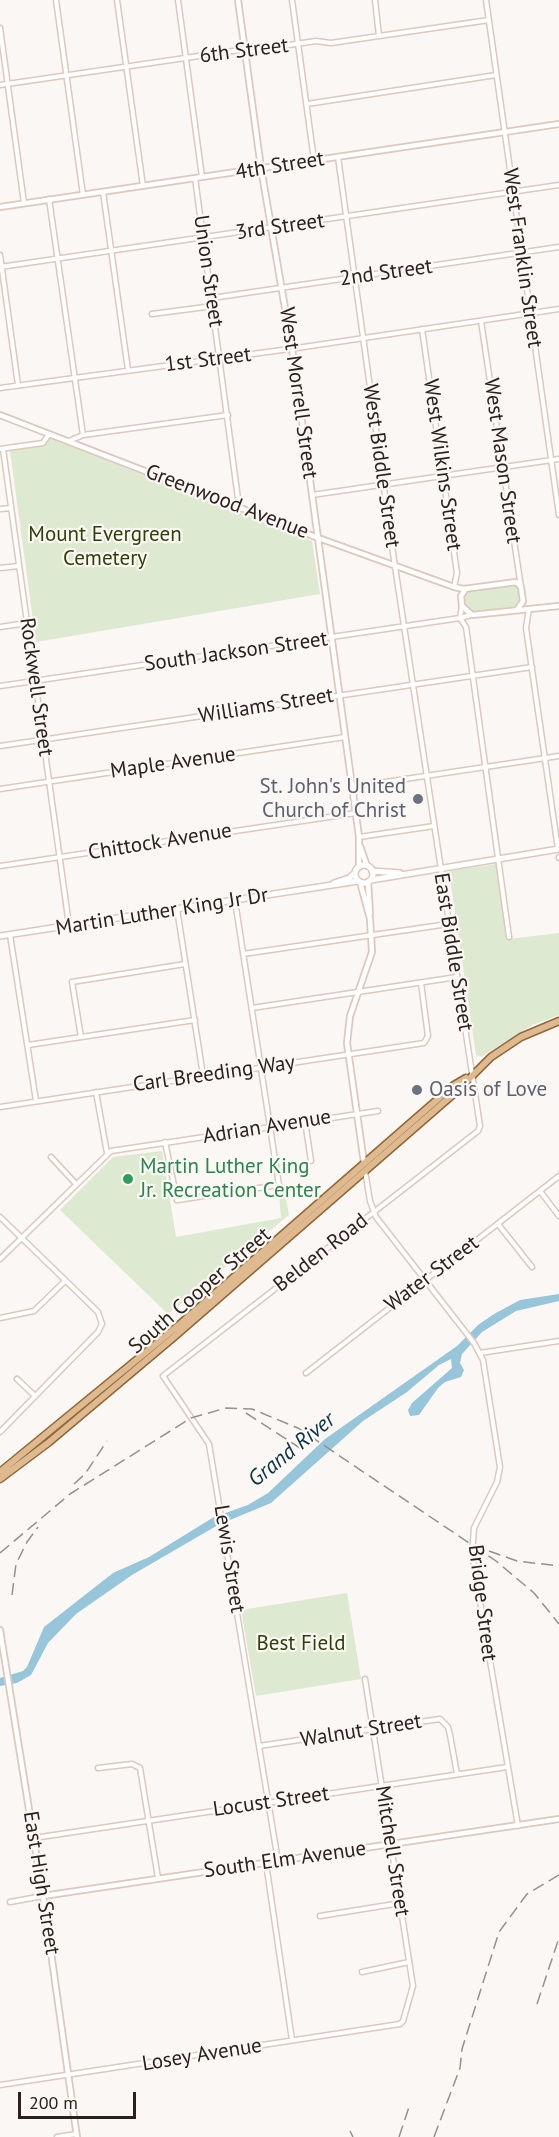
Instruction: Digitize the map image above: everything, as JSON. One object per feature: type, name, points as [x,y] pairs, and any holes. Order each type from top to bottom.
[{"type":"main road","points":[[372,871],[369,881],[559,849]]},
{"type":"main road","points":[[367,866],[372,871],[405,874]]},
{"type":"main road","name":"Martin Luther King Jr Dr","points":[[324,887],[349,878],[357,870],[367,866]]},
{"type":"main road","points":[[357,870],[359,882]]},
{"type":"main road","name":"Martin Luther King Jr Dr","points":[[0,936],[369,881]]},
{"type":"main road","name":"South Cooper Street","points":[[0,1472],[178,1325],[454,1085],[471,1075],[513,1042],[559,1021]]},
{"type":"main road","name":"South Cooper Street","points":[[0,1479],[64,1430],[458,1090],[471,1075]]},
{"type":"main road","points":[[364,1163],[365,1171]]},
{"type":"street","points":[[57,0],[83,195]]},
{"type":"street","points":[[117,0],[143,186]]},
{"type":"street","points":[[178,0],[202,177]]},
{"type":"street","name":"West Morrell Street","points":[[238,0],[261,168],[292,349],[360,843]]},
{"type":"street","points":[[292,0],[314,160]]},
{"type":"street","points":[[375,0],[379,36]]},
{"type":"street","name":"West Franklin Street","points":[[486,0],[559,515]]},
{"type":"street","name":"6th Street","points":[[0,85],[186,58],[316,41],[331,43],[489,20]]},
{"type":"street","points":[[0,28],[24,203]]},
{"type":"street","points":[[307,104],[496,75]]},
{"type":"street","name":"4th Street","points":[[0,207],[559,124]]},
{"type":"street","name":"West Biddle Street","points":[[338,157],[426,775]]},
{"type":"street","name":"Union Street","points":[[195,178],[221,358],[239,506]]},
{"type":"street","name":"3rd Street","points":[[1,267],[559,185]]},
{"type":"street","points":[[103,192],[128,370]]},
{"type":"street","points":[[49,199],[83,435]]},
{"type":"street","name":"2nd Street","points":[[212,298],[559,247]]},
{"type":"street","points":[[0,255],[18,385]]},
{"type":"street","points":[[152,314],[213,306]]},
{"type":"street","name":"1st Street","points":[[0,388],[292,349],[559,309]]},
{"type":"street","name":"West Mason Street","points":[[481,321],[523,601],[529,609]]},
{"type":"street","name":"West Wilkins Street","points":[[422,329],[458,573],[454,587]]},
{"type":"street","name":"Greenwood Avenue","points":[[0,415],[454,587],[467,589],[514,582]]},
{"type":"street","points":[[69,441],[83,435],[228,415]]},
{"type":"street","points":[[2,449],[43,443],[49,434]]},
{"type":"street","name":"Rockwell Street","points":[[2,449],[69,926]]},
{"type":"street","points":[[312,495],[559,459]]},
{"type":"street","points":[[0,509],[11,508]]},
{"type":"street","points":[[0,568],[19,566]]},
{"type":"street","points":[[519,575],[514,582],[521,586]]},
{"type":"street","points":[[454,587],[462,606],[460,618],[466,627],[510,937]]},
{"type":"street","points":[[460,598],[467,589]]},
{"type":"street","points":[[517,610],[523,601]]},
{"type":"street","points":[[462,606],[471,615]]},
{"type":"street","name":"South Jackson Street","points":[[0,686],[405,627],[471,615],[559,606]]},
{"type":"street","points":[[529,609],[525,623],[559,849]]},
{"type":"street","points":[[0,627],[27,623]]},
{"type":"street","name":"Williams Street","points":[[0,746],[340,694],[532,668]]},
{"type":"street","name":"Maple Avenue","points":[[0,789],[345,737]]},
{"type":"street","points":[[352,787],[559,756]]},
{"type":"street","name":"East Biddle Street","points":[[426,775],[479,1129]]},
{"type":"street","name":"Chittock Avenue","points":[[0,866],[356,813]]},
{"type":"street","points":[[359,837],[434,826]]},
{"type":"street","points":[[360,843],[367,866]]},
{"type":"street","points":[[357,870],[360,843]]},
{"type":"street","points":[[364,1163],[347,1055],[348,1025],[371,958],[369,881]]},
{"type":"street","points":[[359,882],[369,919]]},
{"type":"street","points":[[165,1142],[176,1199],[180,1201],[279,1185],[235,901]]},
{"type":"street","points":[[177,909],[203,1075]]},
{"type":"street","points":[[243,954],[448,924]]},
{"type":"street","points":[[10,935],[36,1101]]},
{"type":"street","points":[[81,1037],[72,982],[185,964]]},
{"type":"street","points":[[252,1008],[457,977]]},
{"type":"street","name":"Carl Breeding Way","points":[[0,1107],[427,1041],[428,1029],[421,983]]},
{"type":"street","points":[[28,1045],[195,1020]]},
{"type":"street","points":[[0,1259],[107,1153],[96,1092]]},
{"type":"street","name":"Adrian Avenue","points":[[107,1153],[165,1142],[378,1111]]},
{"type":"street","points":[[305,1122],[311,1161]]},
{"type":"street","name":"Belden Road","points":[[163,1376],[479,1129]]},
{"type":"street","points":[[51,1157],[76,1184]]},
{"type":"street","name":"Bridge Street","points":[[365,1171],[374,1212],[480,1353],[500,1467],[497,1482],[474,1528],[472,1554],[518,1826]]},
{"type":"street","name":"Water Street","points":[[306,1372],[559,1176]]},
{"type":"street","points":[[540,1191],[559,1216]]},
{"type":"street","points":[[0,1217],[98,1312],[102,1324],[98,1332],[0,1432]]},
{"type":"street","points":[[498,1224],[532,1268]]},
{"type":"street","points":[[0,1318],[34,1311],[65,1281]]},
{"type":"street","points":[[480,1353],[559,1341]]},
{"type":"street","name":"Lewis Street","points":[[163,1376],[206,1438],[224,1528],[278,1861]]},
{"type":"street","points":[[17,1378],[35,1396]]},
{"type":"street","name":"East High Street","points":[[0,1630],[8,1667],[43,1896],[77,2136]]},
{"type":"street","name":"Mitchell Street","points":[[365,1679],[409,1962],[412,1994],[403,2021]]},
{"type":"street","name":"Walnut Street","points":[[259,1746],[440,1719],[448,1727],[457,1774]]},
{"type":"street","points":[[98,1768],[138,1765],[143,1776],[158,1878]]},
{"type":"street","name":"Locust Street","points":[[34,1838],[507,1767]]},
{"type":"street","name":"South Elm Avenue","points":[[10,1902],[158,1878],[559,1820]]},
{"type":"street","points":[[266,1863],[292,2041]]},
{"type":"street","points":[[320,1916],[401,1903]]},
{"type":"street","points":[[362,1972],[409,1962]]},
{"type":"street","name":"Losey Avenue","points":[[0,2085],[400,2024],[403,2021]]},
{"type":"street","points":[[57,2137],[77,2136]]},
{"type":"green space","name":"Mount Evergreen Cemetery","points":[[50,438],[312,541],[320,594],[36,642],[10,451],[45,445]]},
{"type":"green space","points":[[517,583],[523,601],[514,610],[467,613],[461,598],[463,591]]},
{"type":"green space","points":[[497,864],[509,939],[559,933],[559,1015],[532,1025],[481,1057],[476,1055],[449,871]]},
{"type":"green space","points":[[162,1151],[176,1237],[281,1218],[279,1193],[285,1193],[289,1215],[168,1314],[60,1210],[113,1157]]},
{"type":"green space","name":"Best Field","points":[[347,1593],[361,1679],[256,1696],[241,1610]]},
{"type":"water","name":"Grand River","points":[[559,1294],[559,1301],[516,1311],[482,1332],[462,1354],[460,1363],[464,1370],[461,1377],[445,1382],[438,1388],[419,1415],[410,1416],[408,1410],[412,1403],[452,1368],[451,1359],[439,1365],[407,1392],[363,1421],[271,1503],[218,1525],[132,1575],[76,1614],[48,1643],[31,1675],[17,1683],[0,1686],[0,1678],[23,1671],[27,1667],[44,1627],[113,1573],[149,1557],[214,1517],[248,1505],[268,1493],[325,1439],[457,1346],[478,1325],[494,1314],[520,1300]]},
{"type":"railway","points":[[0,1553],[70,1494],[191,1418],[226,1408],[252,1409],[298,1428],[496,1561],[534,1593],[559,1624]]},
{"type":"railway","points":[[246,1413],[300,1448]]},
{"type":"railway","points":[[74,1484],[85,1474],[107,1441]]},
{"type":"railway","points":[[12,1595],[16,1564],[38,1527]]},
{"type":"railway","points":[[489,1551],[517,1561],[559,1566]]},
{"type":"railway","points":[[434,2137],[460,2068],[462,2049],[499,1932],[527,1894],[559,1875]]},
{"type":"railway","points":[[537,2004],[559,1938]]},
{"type":"railway","points":[[399,2137],[409,2107]]},
{"type":"railway","points":[[350,2131],[353,2137]]},
{"type":"place","name":"St. John's United Church of Christ","points":[[418,799]]},
{"type":"place","name":"Oasis of Love","points":[[417,1090]]},
{"type":"place","name":"Martin Luther King Jr. Recreation Center","points":[[128,1179]]}]
